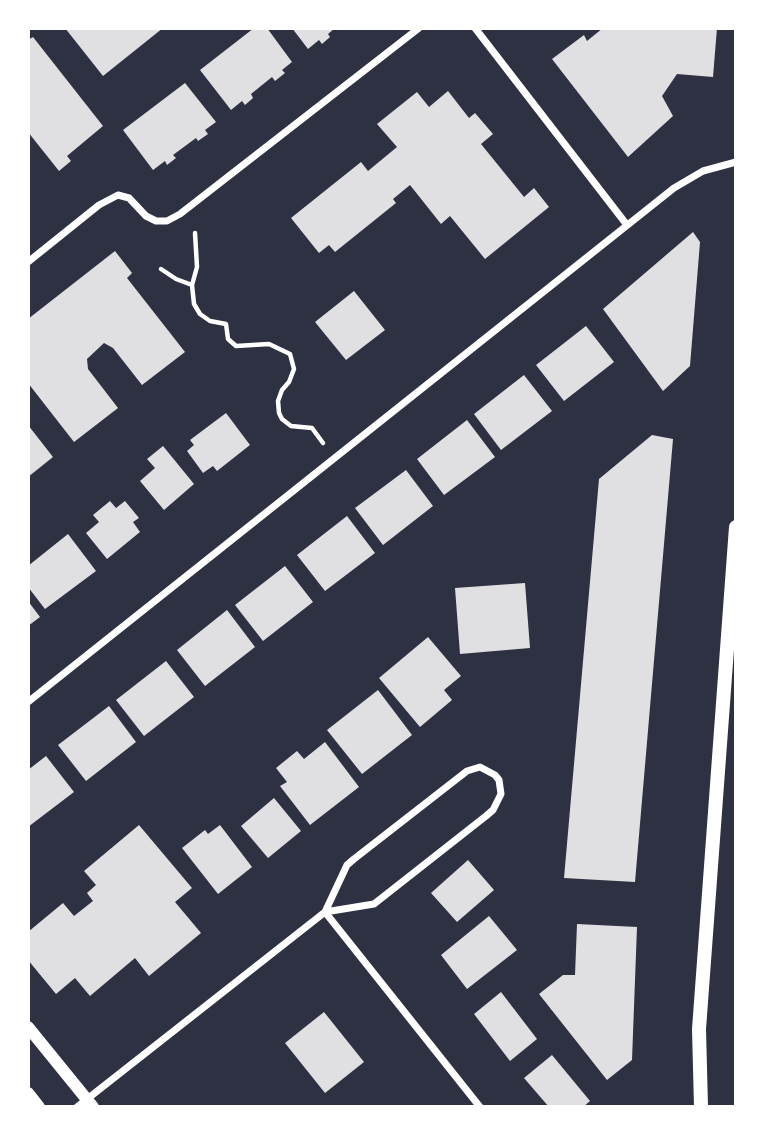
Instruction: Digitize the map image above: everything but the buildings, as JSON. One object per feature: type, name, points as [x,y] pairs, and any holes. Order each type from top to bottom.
[{"type":"main road","points":[[701,1107],[699,1029],[730,696],[736,527]]},
{"type":"street","points":[[28,262],[90,213],[118,195],[129,198],[146,216],[156,221],[167,221],[180,214],[419,28]]},
{"type":"street","points":[[475,28],[627,225]]},
{"type":"street","points":[[28,702],[674,188],[703,171],[736,162]]},
{"type":"street","points":[[28,1027],[85,1104],[326,912],[347,865],[354,859],[467,771],[480,767],[499,780],[500,794],[493,810],[373,904],[326,912]]},
{"type":"street","points":[[326,912],[480,1107]]},
{"type":"street","points":[[28,1093],[39,1107]]},
{"type":"path","points":[[195,233],[197,267],[192,298],[197,310],[210,321],[226,324],[226,334],[236,346],[269,344],[290,354],[293,374],[279,398],[278,406],[282,419],[297,428],[312,428],[323,443]]},
{"type":"path","points":[[161,268],[176,279],[192,285]]}]
